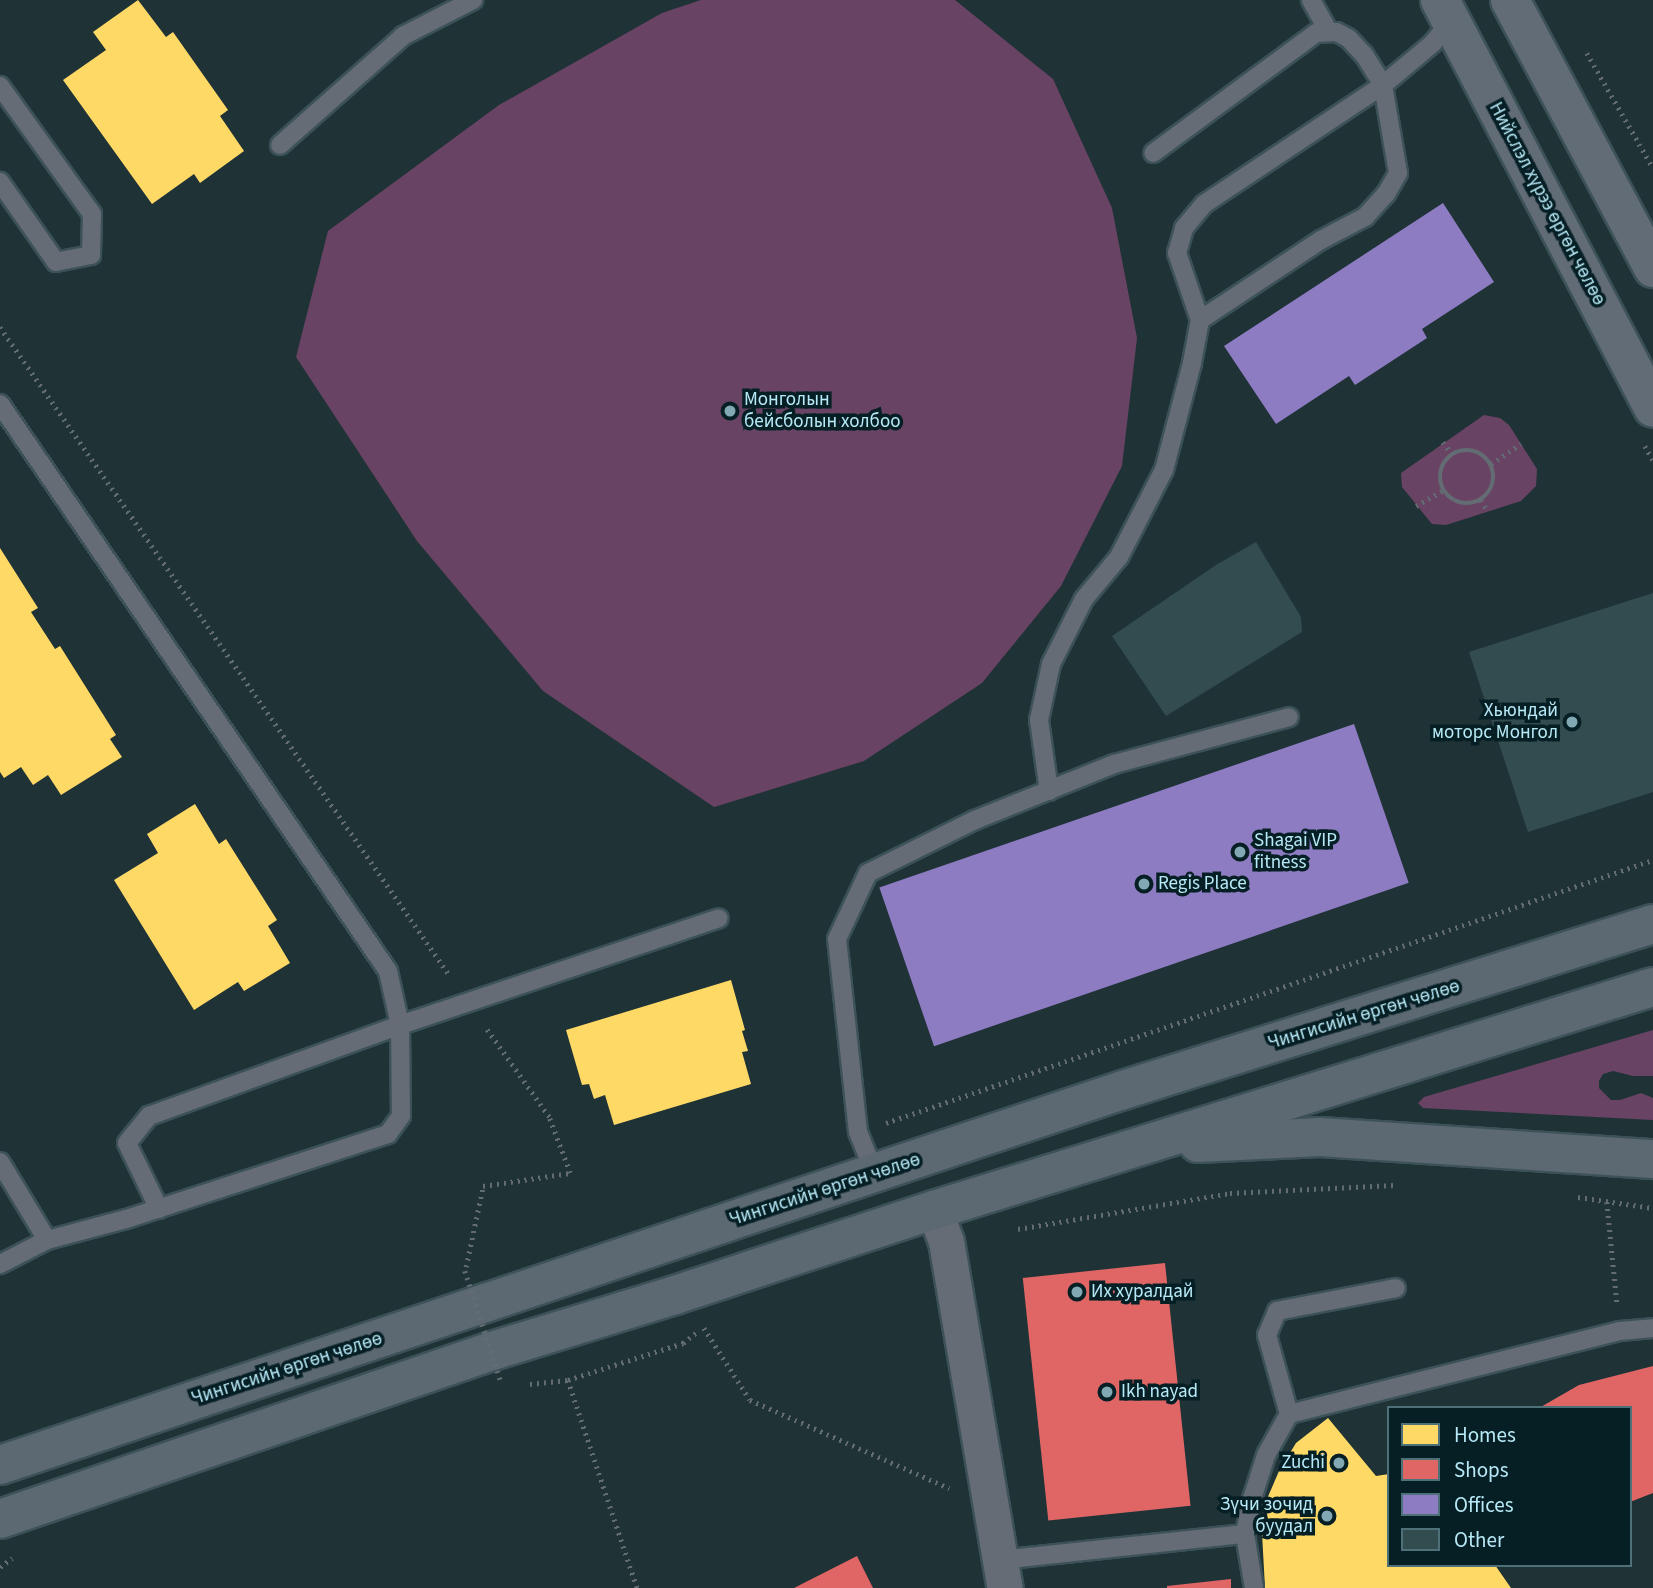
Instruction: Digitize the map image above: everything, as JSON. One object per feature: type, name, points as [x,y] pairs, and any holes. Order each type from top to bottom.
[{"type":"highway","name":"Чингисийн өргөн чөлөө","points":[[0,1465],[1123,1090],[1653,924]]},
{"type":"highway","points":[[0,1519],[492,1352],[933,1210],[1653,987]]},
{"type":"highway","points":[[1144,1145],[1320,1137],[1556,1150],[1653,1159]]},
{"type":"main road","points":[[1510,0],[1653,268]]},
{"type":"main road","name":"Нийслэл хүрээ өргөн чөлөө","points":[[1446,11],[1653,408]]},
{"type":"street","points":[[933,1210],[946,1241],[1002,1574]]},
{"type":"lane","points":[[280,145],[403,36],[473,0]]},
{"type":"lane","points":[[1311,0],[1328,31]]},
{"type":"lane","points":[[1049,791],[1039,720],[1051,664],[1084,599],[1119,557],[1164,470],[1200,320],[1177,253],[1184,228],[1204,204],[1383,85],[1432,44],[1446,11]]},
{"type":"lane","points":[[1153,153],[1302,41],[1328,31],[1348,38],[1364,55],[1383,85],[1398,173],[1386,194],[1365,217],[1321,240],[1200,320]]},
{"type":"lane","points":[[0,86],[92,214],[91,255],[56,262],[0,182]]},
{"type":"lane","points":[[0,404],[388,971],[401,1025],[401,1116],[388,1134],[159,1209],[47,1240],[0,1264]]},
{"type":"lane","points":[[875,1174],[858,1132],[837,939],[868,873],[975,820],[1114,764],[1289,717]]},
{"type":"lane","points":[[159,1209],[127,1143],[149,1116],[401,1025],[719,918]]},
{"type":"lane","points":[[0,1162],[47,1240]]},
{"type":"lane","points":[[1254,1588],[1245,1534],[1266,1455],[1289,1414],[1267,1335],[1277,1311],[1396,1288]]},
{"type":"lane","points":[[1289,1414],[1620,1331],[1653,1328]]},
{"type":"lane","points":[[1002,1574],[1245,1534]]},
{"type":"path","points":[[1585,48],[1653,168]]},
{"type":"path","points":[[0,327],[550,1117],[570,1173],[483,1186],[465,1271],[500,1382],[512,1384]]},
{"type":"path","points":[[1443,442],[1452,454]]},
{"type":"path","points":[[1492,464],[1521,444]]},
{"type":"path","points":[[1461,450],[1478,452],[1492,464],[1492,488],[1481,500],[1474,503],[1457,502],[1444,490],[1440,475],[1452,454],[1461,450]]},
{"type":"path","points":[[1416,506],[1444,490]]},
{"type":"path","points":[[1481,500],[1488,511]]},
{"type":"path","points":[[858,1132],[1653,860]]},
{"type":"path","points":[[1013,1230],[1230,1193],[1404,1185]]},
{"type":"path","points":[[1566,1196],[1653,1208]]},
{"type":"path","points":[[1607,1202],[1620,1331]]},
{"type":"path","points":[[465,1271],[478,1266]]},
{"type":"path","points":[[703,1327],[750,1400],[992,1506]]},
{"type":"path","points":[[523,1385],[568,1380],[636,1588]]},
{"type":"shaded area","name":"Монголын бейсболын холбоо","points":[[701,0],[955,0],[1053,79],[1112,208],[1137,338],[1122,466],[1061,586],[982,683],[864,761],[714,807],[543,691],[417,541],[296,357],[328,231],[499,105],[662,13]]},
{"type":"shaded area","points":[[1484,415],[1500,418],[1509,425],[1537,469],[1536,486],[1521,501],[1446,525],[1432,524],[1402,487],[1401,473]]},
{"type":"shaded area","points":[[1653,1030],[1653,1076],[1633,1076],[1613,1071],[1603,1074],[1599,1088],[1611,1100],[1641,1093],[1653,1098],[1653,1120],[1423,1108],[1418,1103],[1424,1097]]},
{"type":"building: Homes","points":[[138,0],[166,37],[173,32],[228,110],[220,116],[244,151],[200,183],[194,174],[152,204],[63,80],[106,50],[93,32]]},
{"type":"building: Homes","points":[[0,548],[38,608],[31,612],[55,649],[60,646],[116,735],[110,739],[122,757],[61,795],[48,775],[33,785],[21,767],[4,778],[0,772]]},
{"type":"building: Homes","points":[[195,804],[219,844],[226,839],[277,920],[268,926],[290,963],[244,991],[238,982],[194,1010],[114,880],[158,853],[147,834]]},
{"type":"building: Homes","points":[[731,980],[745,1030],[742,1031],[748,1051],[742,1052],[751,1084],[614,1125],[605,1095],[594,1099],[589,1084],[582,1085],[566,1030]]},
{"type":"building: Homes","name":"Зүчи зочид буудал","points":[[1328,1418],[1376,1476],[1387,1474],[1387,1567],[1496,1567],[1511,1588],[1265,1588],[1262,1533],[1267,1499],[1279,1471],[1296,1443]]},
{"type":"building: Shops","name":"Ikh nayad","points":[[1165,1263],[1191,1506],[1048,1521],[1023,1278]]},
{"type":"building: Shops","points":[[1653,1366],[1653,1493],[1632,1501],[1632,1406],[1542,1406],[1579,1385]]},
{"type":"building: Shops","points":[[857,1556],[873,1588],[794,1588]]},
{"type":"building: Shops","points":[[1231,1579],[1231,1588],[1167,1588],[1167,1586]]},
{"type":"building: Offices","points":[[1443,203],[1494,282],[1422,329],[1427,338],[1355,385],[1349,376],[1276,424],[1224,346]]},
{"type":"building: Offices","name":"Regis Place","points":[[1354,724],[1409,883],[934,1046],[879,887]]},
{"type":"building: Other","points":[[1256,542],[1301,617],[1302,632],[1166,716],[1112,636],[1216,565]]},
{"type":"building: Other","name":"Хьюндай моторс Монгол","points":[[1653,593],[1653,792],[1528,832],[1469,652]]},
{"type":"place","name":"Монголын бейсболын холбоо","points":[[730,411]]},
{"type":"place","name":"Хьюндай моторс Монгол","points":[[1572,722]]},
{"type":"place","name":"Shagai VIP fitness","points":[[1240,852]]},
{"type":"place","name":"Regis Place","points":[[1144,884]]},
{"type":"place","name":"Их хуралдай","points":[[1077,1292]]},
{"type":"place","name":"Ikh nayad","points":[[1107,1392]]},
{"type":"place","name":"Zuchi","points":[[1339,1463]]},
{"type":"place","name":"Зүчи зочид буудал","points":[[1327,1516]]}]
